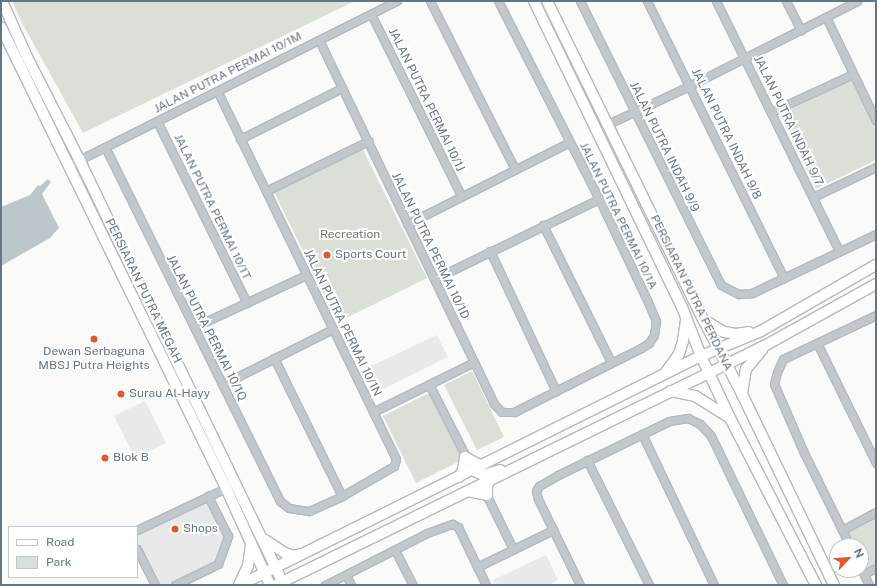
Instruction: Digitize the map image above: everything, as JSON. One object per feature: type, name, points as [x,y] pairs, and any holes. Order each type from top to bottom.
[{"type":"street","name":"PERSIARAN PUTRA MEGAH","points":[[2,1],[27,57],[79,159],[277,567],[280,583]]},
{"type":"street","name":"JALAN PUTRA PERMAI 10/1M","points":[[69,165],[397,1]]},
{"type":"street","points":[[430,1],[515,170]]},
{"type":"street","name":"JALAN PUTRA PERMAI 10/1A","points":[[498,1],[599,199],[656,321],[654,335],[649,343],[553,393]]},
{"type":"street","name":"PERSIARAN PUTRA PERDANA","points":[[534,1],[682,306],[701,356],[710,372],[730,418],[816,585]]},
{"type":"street","name":"PERSIARAN PUTRA PERDANA","points":[[547,1],[703,319],[742,394],[834,585]]},
{"type":"street","name":"JALAN PUTRA INDAH 9/9","points":[[580,1],[721,285],[739,294],[752,293],[784,278]]},
{"type":"street","name":"JALAN PUTRA INDAH 9/8","points":[[647,1],[784,278]]},
{"type":"street","name":"JALAN PUTRA INDAH 9/7","points":[[716,1],[839,251]]},
{"type":"street","points":[[786,1],[801,30]]},
{"type":"street","points":[[608,124],[689,86],[857,1]]},
{"type":"street","name":"JALAN PUTRA PERMAI 10/1J","points":[[371,14],[462,197]]},
{"type":"street","points":[[826,17],[876,121]]},
{"type":"street","name":"PERSIARAN PUTRA MEGAH","points":[[1,27],[226,488],[270,585]]},
{"type":"street","name":"JALAN PUTRA PERMAI 10/1D","points":[[319,40],[494,404],[502,412],[514,412],[553,393]]},
{"type":"street","points":[[771,112],[853,74]]},
{"type":"street","points":[[240,139],[342,88]]},
{"type":"street","name":"JALAN PUTRA PERMAI 10/1N","points":[[217,91],[396,459],[396,464],[342,496],[309,511],[296,511]]},
{"type":"street","name":"JALAN PUTRA PERMAI 10/1T","points":[[157,120],[247,303]]},
{"type":"street","points":[[266,191],[368,141]]},
{"type":"street","points":[[407,224],[570,142]]},
{"type":"street","name":"JALAN PUTRA PERMAI 10/1Q","points":[[105,147],[278,498],[282,504],[296,511]]},
{"type":"street","points":[[813,197],[876,167]]},
{"type":"street","points":[[434,279],[599,199]]},
{"type":"street","points":[[543,225],[611,362]]},
{"type":"street","points":[[784,278],[876,234]]},
{"type":"street","points":[[490,251],[553,393]]},
{"type":"street","points":[[240,585],[701,356],[761,331],[876,265],[876,270]]},
{"type":"street","points":[[194,327],[306,275]]},
{"type":"street","points":[[280,583],[766,345],[876,284]]},
{"type":"street","points":[[663,375],[676,358],[683,341],[686,318],[682,306]]},
{"type":"street","points":[[846,538],[804,454],[774,384],[777,372],[783,359],[876,315]]},
{"type":"street","points":[[703,319],[724,332],[736,334],[761,331]]},
{"type":"street","points":[[223,384],[333,329]]},
{"type":"street","points":[[817,343],[876,464]]},
{"type":"street","points":[[742,394],[746,369],[766,345]]},
{"type":"street","points":[[274,358],[342,496]]},
{"type":"street","points":[[373,412],[474,362]]},
{"type":"street","points":[[429,384],[466,457],[483,475],[518,466]]},
{"type":"street","points":[[671,391],[695,396],[730,418]]},
{"type":"street","points":[[580,585],[538,499],[536,491],[543,483],[587,460],[678,418],[688,418],[695,420],[706,428],[783,585]]},
{"type":"street","points":[[642,434],[714,585]]},
{"type":"street","points":[[459,476],[463,470],[466,457]]},
{"type":"street","points":[[587,460],[649,585]]},
{"type":"street","points":[[449,481],[456,482],[473,478],[486,482]]},
{"type":"street","points":[[486,482],[487,495],[513,549]]},
{"type":"street","points":[[138,530],[226,488]]},
{"type":"street","points":[[468,491],[487,495]]},
{"type":"street","points":[[175,585],[218,564],[228,536],[208,496]]},
{"type":"street","points":[[842,530],[876,512]]},
{"type":"street","points":[[325,585],[449,524],[456,525],[486,585]]},
{"type":"street","points":[[477,567],[553,530]]},
{"type":"street","points":[[263,539],[285,553],[294,556],[309,551]]},
{"type":"street","points":[[240,585],[248,566],[251,545]]},
{"type":"street","points":[[395,550],[413,585]]},
{"type":"street","points":[[138,551],[154,585]]},
{"type":"street","points":[[346,575],[351,585]]},
{"type":"shaded area","points":[[48,179],[51,182],[42,194],[59,228],[50,238],[1,266],[1,207],[30,195],[38,185],[40,186]]},
{"type":"shaded area","points":[[437,335],[448,357],[379,391],[369,367]]},
{"type":"shaded area","points":[[145,401],[166,443],[135,458],[114,416]]},
{"type":"shaded area","points":[[207,499],[225,536],[216,562],[169,585],[158,585],[138,545],[138,533]]},
{"type":"shaded area","points":[[546,555],[558,580],[549,585],[495,585],[493,580]]},
{"type":"green space","points":[[12,1],[355,1],[83,133],[22,23]]},
{"type":"green space","points":[[851,80],[876,130],[876,160],[816,189],[780,115]]},
{"type":"green space","name":"Recreation","points":[[362,148],[427,278],[338,322],[274,192]]},
{"type":"green space","points":[[472,371],[504,437],[477,450],[444,385]]},
{"type":"green space","points":[[431,392],[464,459],[416,483],[383,416]]},
{"type":"green space","points":[[876,513],[876,566],[869,569],[869,538],[851,538],[847,529]]},
{"type":"place","name":"Sports Court","points":[[327,255]]},
{"type":"place","name":"Dewan Serbaguna MBSJ Putra Heights","points":[[94,339]]},
{"type":"place","name":"Surau Al-Hayy","points":[[121,394]]},
{"type":"place","name":"Blok B","points":[[105,458]]},
{"type":"place","name":"Shops","points":[[175,529]]}]
